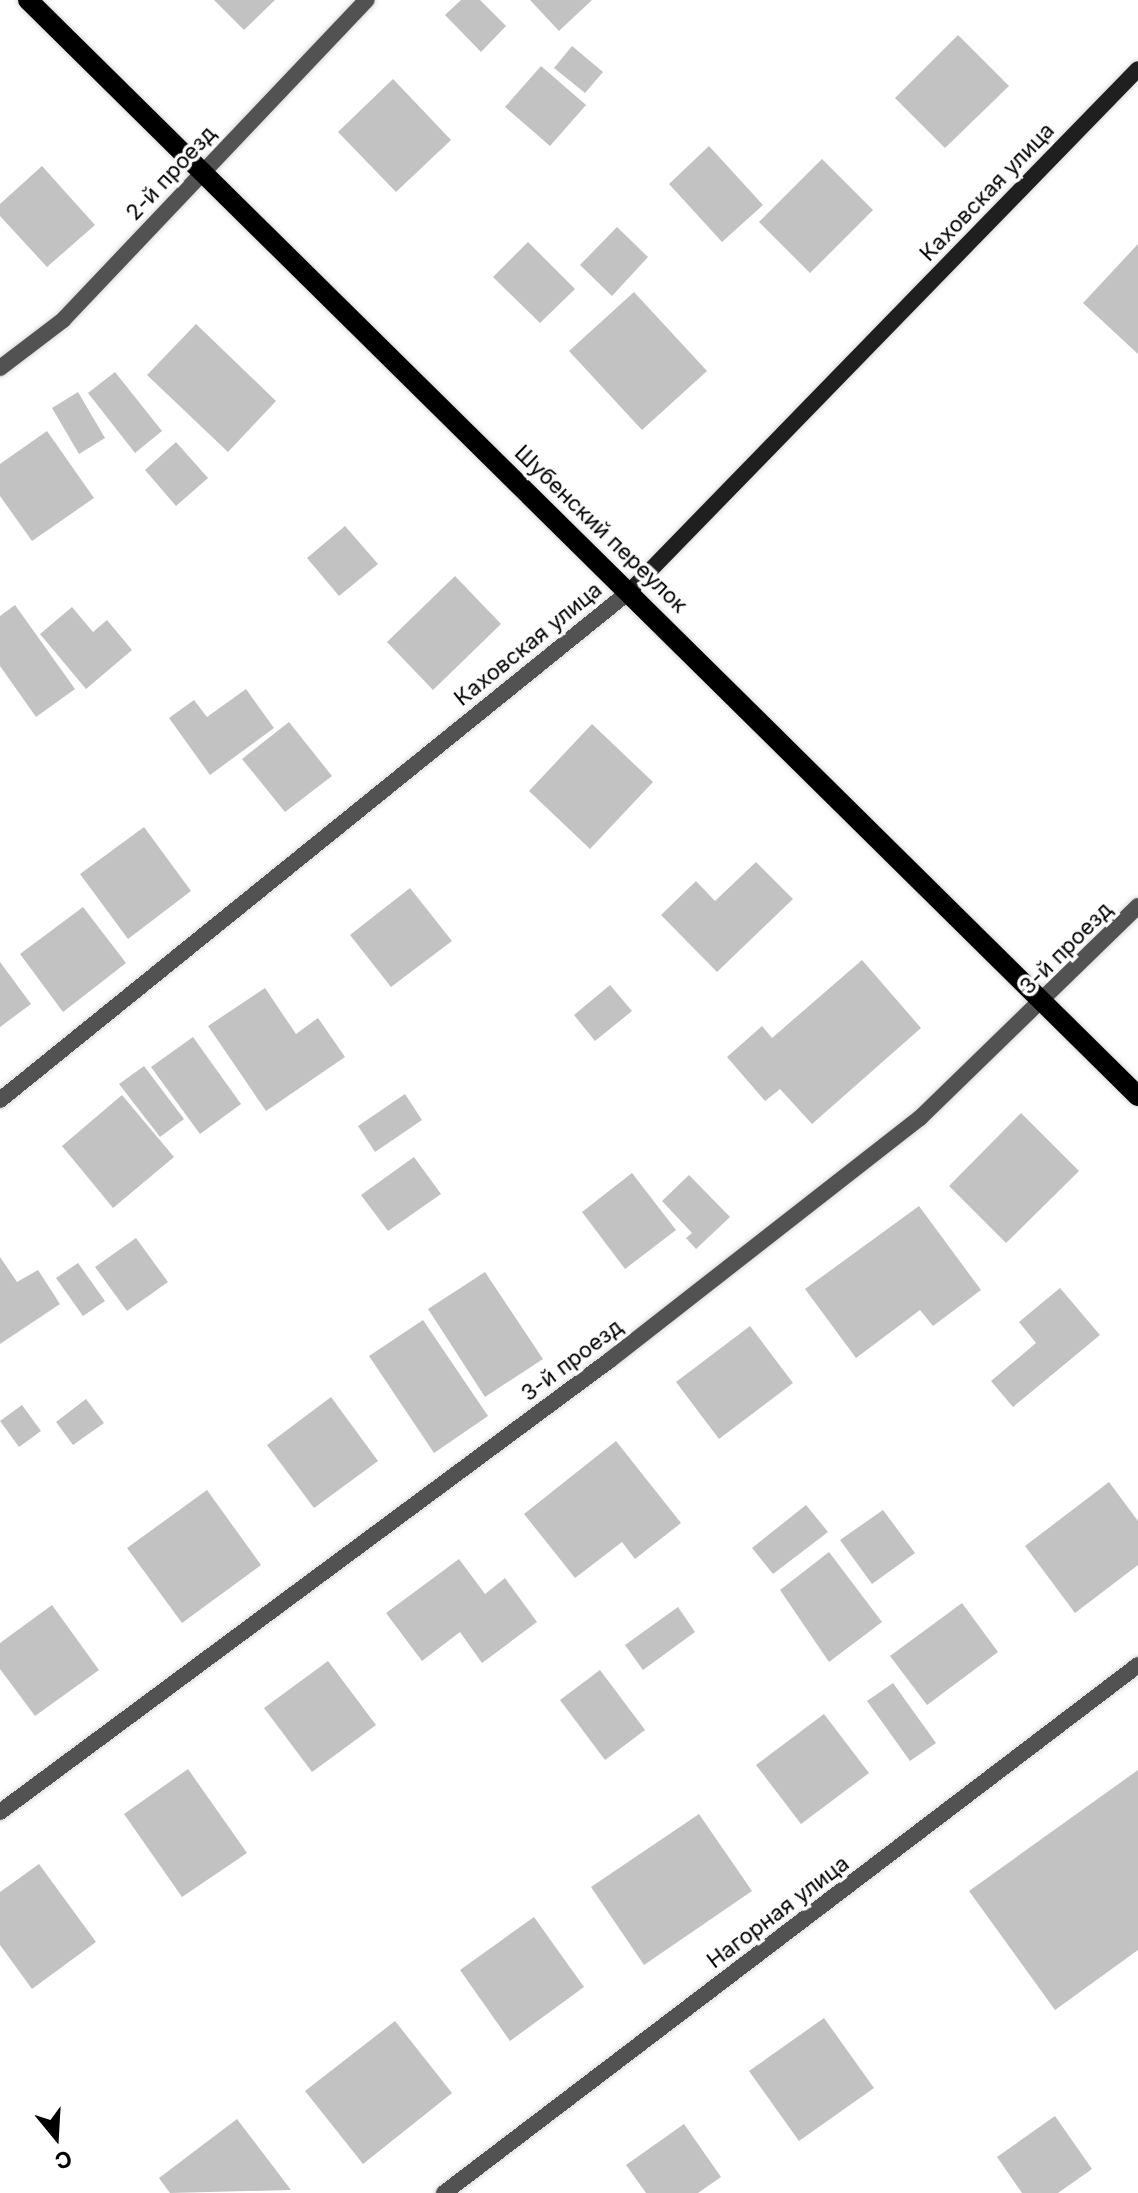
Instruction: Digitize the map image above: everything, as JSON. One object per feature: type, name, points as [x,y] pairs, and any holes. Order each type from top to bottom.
[{"type":"main road","name":"Шубенский переулок","points":[[28,0],[1045,1000],[1138,1096]]},
{"type":"main road","name":"Каховская улица","points":[[630,591],[1138,69]]},
{"type":"street","name":"2-й проезд","points":[[0,368],[63,320],[367,0]]},
{"type":"street","name":"Каховская улица","points":[[0,1100],[630,591]]},
{"type":"street","name":"3-й проезд","points":[[0,1812],[635,1341],[920,1118],[1045,1000],[1138,906]]},
{"type":"street","name":"Нагорная улица","points":[[444,2193],[1138,1665]]},
{"type":"building","points":[[214,0],[275,0],[244,30]]},
{"type":"building","points":[[461,0],[480,0],[506,26],[481,52],[445,15]]},
{"type":"building","points":[[530,0],[592,0],[559,31]]},
{"type":"building","points":[[958,35],[1009,86],[945,148],[895,98]]},
{"type":"building","points":[[572,46],[603,72],[585,93],[554,68]]},
{"type":"building","points":[[541,66],[586,105],[550,146],[505,107]]},
{"type":"building","points":[[393,79],[451,140],[396,192],[338,132]]},
{"type":"building","points":[[709,146],[763,205],[722,242],[669,184]]},
{"type":"building","points":[[822,159],[873,210],[810,273],[759,222]]},
{"type":"building","points":[[42,166],[95,225],[47,267],[0,216],[0,204]]},
{"type":"building","points":[[617,227],[648,257],[612,296],[580,265]]},
{"type":"building","points":[[528,242],[575,289],[540,323],[493,277]]},
{"type":"building","points":[[1138,244],[1138,354],[1083,303]]},
{"type":"building","points":[[634,292],[707,371],[642,430],[569,351]]},
{"type":"building","points":[[196,324],[276,401],[228,452],[147,375]]},
{"type":"building","points":[[115,372],[162,431],[135,453],[88,393]]},
{"type":"building","points":[[78,392],[105,438],[79,454],[52,408]]},
{"type":"building","points":[[47,431],[94,498],[32,541],[0,496],[0,464]]},
{"type":"building","points":[[176,442],[208,478],[176,506],[145,470]]},
{"type":"building","points":[[345,526],[378,564],[339,596],[307,558]]},
{"type":"building","points":[[455,576],[501,624],[433,690],[387,642]]},
{"type":"building","points":[[15,605],[75,689],[36,717],[0,666],[0,616]]},
{"type":"building","points":[[72,607],[93,632],[107,620],[132,650],[86,689],[40,634]]},
{"type":"building","points":[[246,689],[274,728],[210,775],[169,718],[194,700],[207,717]]},
{"type":"building","points":[[289,722],[332,776],[285,812],[242,759]]},
{"type":"building","points":[[592,724],[653,782],[590,849],[529,791]]},
{"type":"building","points":[[144,827],[191,891],[128,939],[80,874]]},
{"type":"building","points":[[756,862],[793,899],[717,972],[661,915],[696,881],[715,901]]},
{"type":"building","points":[[410,888],[452,941],[391,987],[350,935]]},
{"type":"building","points":[[83,907],[126,963],[63,1012],[20,954]]},
{"type":"building","points":[[862,960],[921,1028],[812,1124],[780,1089],[765,1101],[727,1057],[762,1026],[772,1038]]},
{"type":"building","points":[[0,962],[31,1004],[0,1027]]},
{"type":"building","points":[[610,985],[632,1011],[595,1041],[574,1015]]},
{"type":"building","points":[[265,988],[296,1034],[318,1018],[345,1057],[266,1111],[208,1026]]},
{"type":"building","points":[[193,1037],[241,1104],[200,1134],[151,1067]]},
{"type":"building","points":[[144,1066],[184,1119],[160,1137],[119,1084]]},
{"type":"building","points":[[405,1094],[422,1120],[375,1152],[358,1126]]},
{"type":"building","points":[[122,1095],[174,1157],[113,1208],[62,1146]]},
{"type":"building","points":[[1021,1113],[1079,1171],[1006,1243],[949,1186]]},
{"type":"building","points":[[414,1157],[441,1194],[388,1231],[361,1195]]},
{"type":"building","points":[[632,1173],[676,1230],[625,1269],[582,1212]]},
{"type":"building","points":[[689,1175],[730,1217],[696,1249],[686,1238],[692,1233],[662,1201]]},
{"type":"building","points":[[919,1206],[981,1290],[933,1326],[920,1310],[856,1358],[805,1289]]},
{"type":"building","points":[[136,1238],[168,1282],[127,1311],[95,1267]]},
{"type":"building","points":[[0,1257],[17,1282],[38,1270],[60,1304],[0,1344]]},
{"type":"building","points":[[78,1263],[105,1301],[83,1316],[56,1278]]},
{"type":"building","points":[[485,1272],[543,1359],[485,1397],[428,1309]]},
{"type":"building","points":[[1060,1288],[1100,1335],[1013,1407],[991,1381],[1036,1343],[1019,1322]]},
{"type":"building","points":[[423,1320],[488,1416],[434,1453],[369,1356]]},
{"type":"building","points":[[750,1326],[793,1383],[719,1439],[676,1382]]},
{"type":"building","points":[[331,1397],[378,1461],[314,1508],[267,1445]]},
{"type":"building","points":[[86,1399],[104,1423],[73,1445],[56,1422]]},
{"type":"building","points":[[22,1405],[41,1431],[19,1447],[0,1421]]},
{"type":"building","points":[[616,1441],[681,1523],[635,1559],[622,1542],[575,1578],[524,1514]]},
{"type":"building","points":[[1109,1482],[1138,1521],[1138,1565],[1075,1613],[1025,1546]]},
{"type":"building","points":[[207,1490],[261,1565],[182,1623],[127,1548]]},
{"type":"building","points":[[806,1505],[828,1532],[773,1574],[752,1548]]},
{"type":"building","points":[[883,1510],[915,1553],[872,1584],[840,1540]]},
{"type":"building","points":[[829,1552],[882,1622],[829,1662],[780,1590]]},
{"type":"building","points":[[459,1559],[485,1594],[505,1578],[537,1622],[482,1663],[460,1632],[422,1661],[386,1613]]},
{"type":"building","points":[[962,1603],[998,1652],[927,1705],[890,1656]]},
{"type":"building","points":[[52,1605],[99,1670],[35,1716],[0,1669],[0,1643]]},
{"type":"building","points":[[678,1607],[695,1632],[643,1670],[625,1645]]},
{"type":"building","points":[[328,1661],[376,1725],[312,1772],[264,1708]]},
{"type":"building","points":[[600,1670],[645,1730],[605,1760],[560,1700]]},
{"type":"building","points":[[893,1683],[936,1743],[910,1761],[867,1701]]},
{"type":"building","points":[[824,1714],[869,1773],[801,1824],[756,1765]]},
{"type":"building","points":[[188,1769],[247,1853],[182,1897],[124,1814]]},
{"type":"building","points":[[1138,1770],[1138,1950],[1055,2010],[969,1891]]},
{"type":"building","points":[[699,1814],[752,1891],[644,1965],[591,1887]]},
{"type":"building","points":[[39,1864],[96,1942],[32,1989],[0,1945],[0,1892]]},
{"type":"building","points":[[534,1917],[584,1987],[510,2041],[460,1970]]},
{"type":"building","points":[[824,2018],[874,2088],[799,2141],[749,2071]]},
{"type":"building","points":[[395,2021],[452,2093],[363,2164],[305,2091]]},
{"type":"building","points":[[1055,2116],[1092,2169],[1058,2193],[1022,2193],[997,2157]]},
{"type":"building","points":[[237,2119],[291,2190],[170,2193],[159,2178]]},
{"type":"building","points":[[684,2124],[721,2177],[698,2193],[646,2193],[626,2165]]}]
